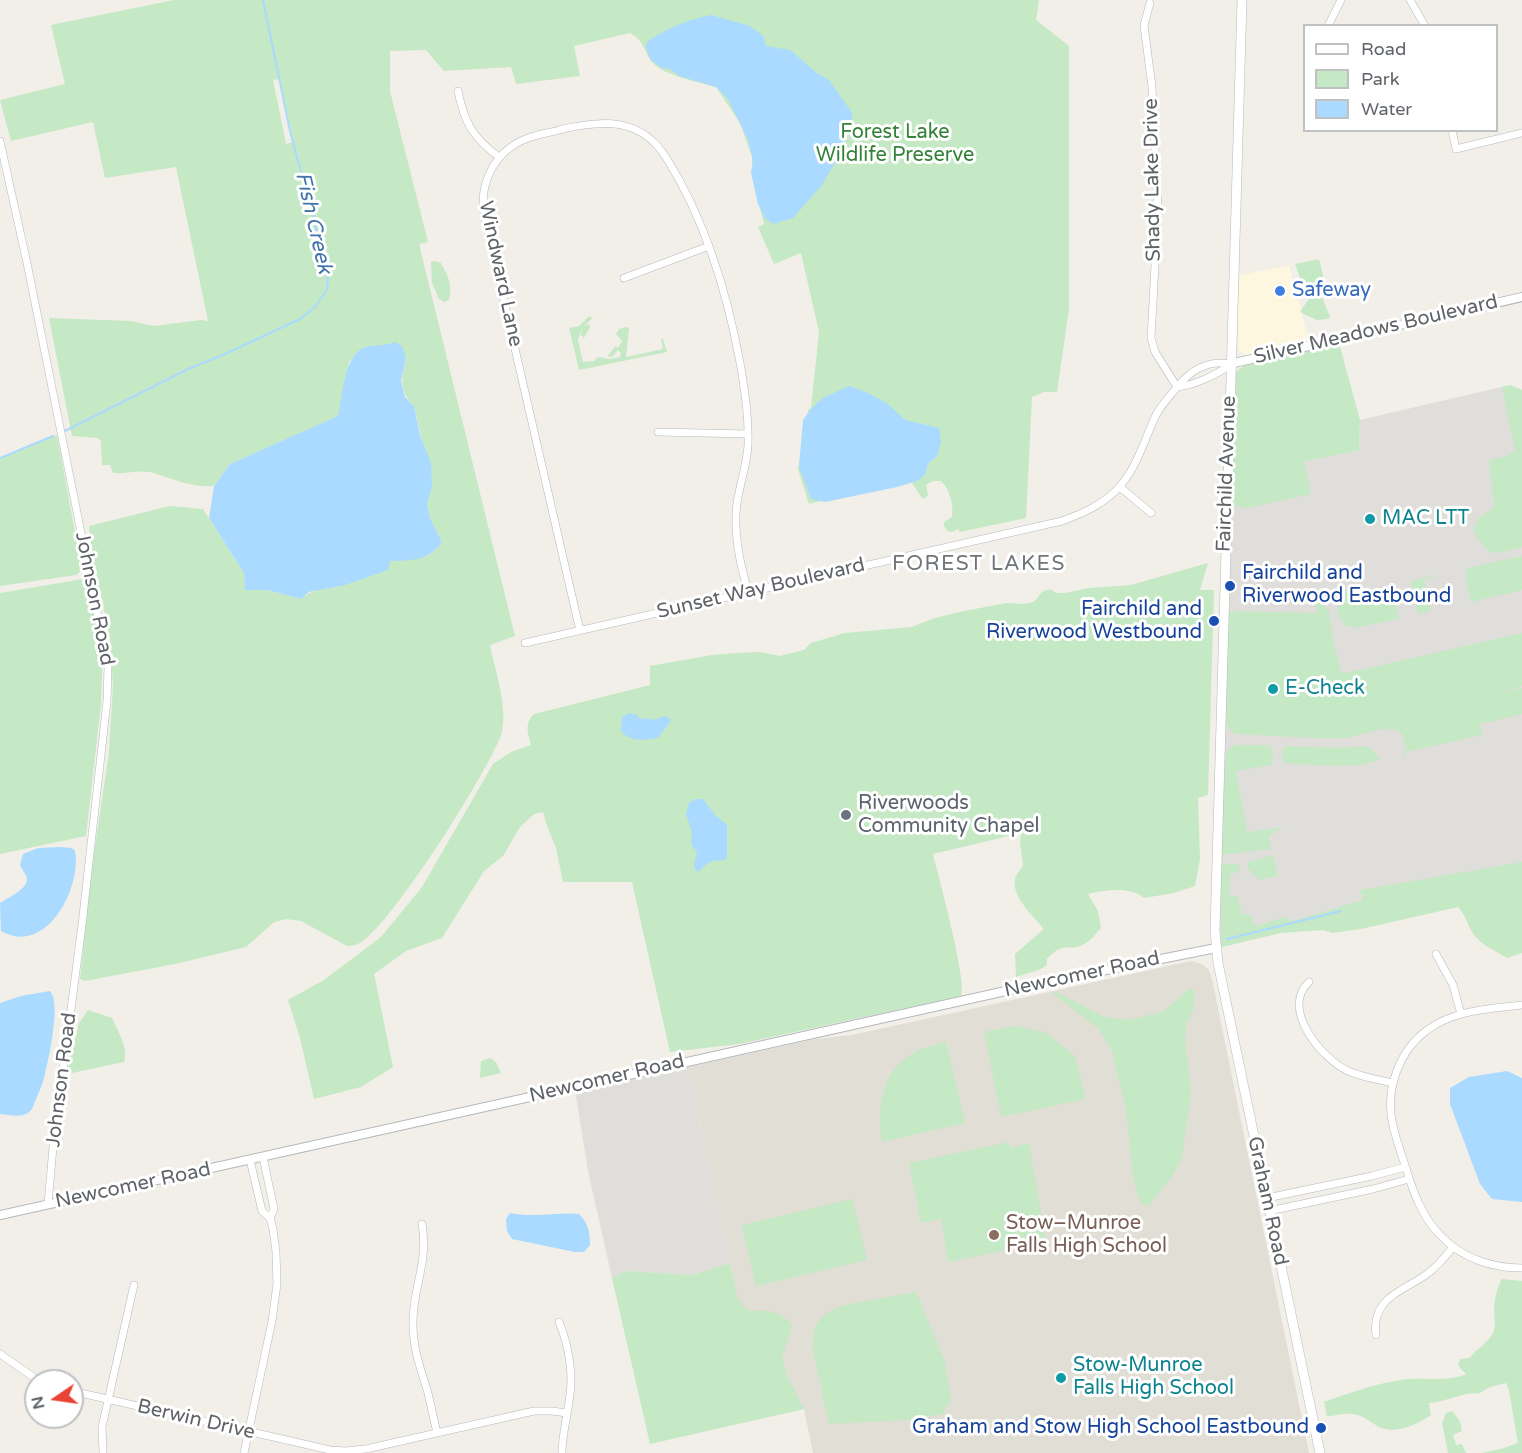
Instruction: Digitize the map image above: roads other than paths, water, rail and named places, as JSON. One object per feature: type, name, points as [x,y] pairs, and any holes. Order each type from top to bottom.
[{"type":"main road","name":"Fairchild Avenue","points":[[1216,948],[1218,775],[1242,0]]},
{"type":"main road","name":"Graham Road","points":[[1216,948],[1320,1453]]},
{"type":"street","points":[[1329,24],[1341,0]]},
{"type":"street","points":[[1410,0],[1424,24]]},
{"type":"street","name":"Shady Lake Drive","points":[[1150,3],[1144,25],[1152,87],[1158,210],[1151,338],[1155,352],[1177,387]]},
{"type":"street","points":[[458,91],[470,129],[480,142],[499,158]]},
{"type":"street","name":"Windward Lane","points":[[580,631],[484,214],[484,187],[490,170],[499,158],[516,144],[529,138],[588,123],[619,124],[653,141],[668,159],[696,213],[719,274],[734,332],[744,390],[748,434],[746,464],[738,501],[736,527],[739,555],[748,592]]},
{"type":"street","points":[[1452,132],[1456,149],[1522,133]]},
{"type":"street","name":"Johnson Road","points":[[0,141],[27,263],[108,667],[105,721],[48,1204]]},
{"type":"street","points":[[624,278],[709,246]]},
{"type":"street","name":"Silver Meadows Boulevard","points":[[1230,364],[1522,297]]},
{"type":"street","points":[[1177,387],[1189,386],[1210,376],[1221,374],[1230,364]]},
{"type":"street","name":"Sunset Way Boulevard","points":[[525,643],[1062,522],[1092,508],[1120,487],[1129,474],[1163,404],[1177,387]]},
{"type":"street","points":[[658,432],[748,434]]},
{"type":"street","points":[[1120,487],[1151,513]]},
{"type":"street","name":"Newcomer Road","points":[[0,1215],[1046,981],[1216,948]]},
{"type":"street","points":[[1436,954],[1453,985],[1461,1014]]},
{"type":"street","points":[[1309,982],[1301,994],[1300,1008],[1306,1029],[1314,1043],[1324,1054],[1349,1072],[1393,1083]]},
{"type":"street","points":[[1522,1005],[1461,1014],[1438,1023],[1418,1037],[1405,1055],[1393,1083],[1390,1104],[1392,1121],[1405,1167],[1427,1219],[1453,1246],[1485,1263],[1522,1269]]},
{"type":"street","points":[[244,1453],[276,1302],[277,1263],[270,1218],[274,1209],[263,1157]]},
{"type":"street","points":[[250,1160],[262,1211],[270,1218]]},
{"type":"street","points":[[1266,1198],[1356,1180],[1405,1167]]},
{"type":"street","points":[[1269,1211],[1409,1179]]},
{"type":"street","points":[[1356,1180],[1359,1192]]},
{"type":"street","points":[[1313,1189],[1316,1201]]},
{"type":"street","points":[[422,1224],[423,1263],[415,1303],[413,1328],[417,1359],[437,1433]]},
{"type":"street","points":[[1376,1335],[1376,1317],[1386,1302],[1400,1289],[1422,1278],[1435,1268],[1453,1246]]},
{"type":"street","points":[[103,1453],[102,1427],[134,1285]]},
{"type":"street","points":[[559,1323],[570,1368],[570,1392],[562,1453]]},
{"type":"street","points":[[0,1354],[24,1371]]},
{"type":"street","name":"Berwin Drive","points":[[84,1394],[330,1450],[345,1451],[366,1449],[534,1412],[567,1413]]},
{"type":"water","points":[[711,15],[750,26],[763,36],[766,46],[790,50],[829,80],[853,114],[842,150],[822,185],[793,218],[773,224],[765,218],[758,204],[751,173],[753,161],[748,140],[728,99],[716,87],[679,76],[670,69],[661,68],[650,59],[646,48],[647,42],[678,25]]},
{"type":"water","points":[[395,342],[402,346],[406,358],[401,381],[405,397],[414,406],[420,435],[431,463],[432,486],[427,505],[430,518],[442,542],[425,557],[390,561],[388,570],[345,585],[309,592],[301,599],[267,590],[245,590],[244,573],[209,518],[214,486],[230,464],[338,416],[345,379],[351,360],[356,353],[366,347]]},
{"type":"water","points":[[849,386],[888,404],[905,420],[939,428],[941,442],[937,456],[928,464],[925,475],[917,481],[825,502],[811,499],[799,467],[803,420],[823,398]]},
{"type":"water","points":[[629,713],[637,715],[640,719],[653,720],[666,716],[671,720],[659,737],[638,740],[624,735],[621,731],[622,717]]},
{"type":"water","points":[[695,799],[703,799],[715,815],[727,825],[727,858],[706,864],[698,872],[694,865],[697,852],[691,844],[692,832],[686,814],[689,803]]},
{"type":"water","points":[[38,848],[72,848],[75,851],[76,866],[73,883],[58,915],[46,927],[33,935],[17,937],[1,931],[0,903],[24,887],[26,883],[27,877],[20,865],[23,854]]},
{"type":"water","points":[[50,991],[54,1007],[53,1031],[47,1066],[39,1092],[32,1109],[26,1114],[18,1116],[0,1114],[0,1003],[21,996]]},
{"type":"water","points":[[1507,1071],[1522,1078],[1522,1202],[1492,1199],[1480,1184],[1450,1104],[1450,1088],[1469,1077]]},
{"type":"water","points":[[510,1213],[579,1214],[588,1228],[590,1245],[584,1252],[575,1252],[512,1239],[507,1231],[506,1219]]},
{"type":"waterway","name":"Fish Creek","points":[[63,432],[188,369],[300,319],[314,308],[327,290],[328,273],[290,131],[263,0]]},
{"type":"waterway","name":"Fish Creek","points":[[0,458],[53,436]]},
{"type":"waterway","points":[[1227,939],[1341,911]]},
{"type":"place","name":"Safeway","points":[[1280,291]]},
{"type":"place","name":"MAC LTT","points":[[1370,519]]},
{"type":"place","name":"Fairchild and Riverwood Eastbound","points":[[1230,586]]},
{"type":"place","name":"Fairchild and Riverwood Westbound","points":[[1214,621]]},
{"type":"place","name":"E-Check","points":[[1273,689]]},
{"type":"place","name":"Riverwoods Community Chapel","points":[[846,815]]},
{"type":"place","name":"Stow–Munroe Falls High School","points":[[994,1235]]},
{"type":"place","name":"Stow-Munroe Falls High School","points":[[1061,1378]]},
{"type":"place","name":"Graham and Stow High School Eastbound","points":[[1321,1428]]},
{"type":"district","name":"FOREST LAKES","points":[[979,564]]},
{"type":"park label","name":"Forest Lake Wildlife Preserve","points":[[895,144]]}]
